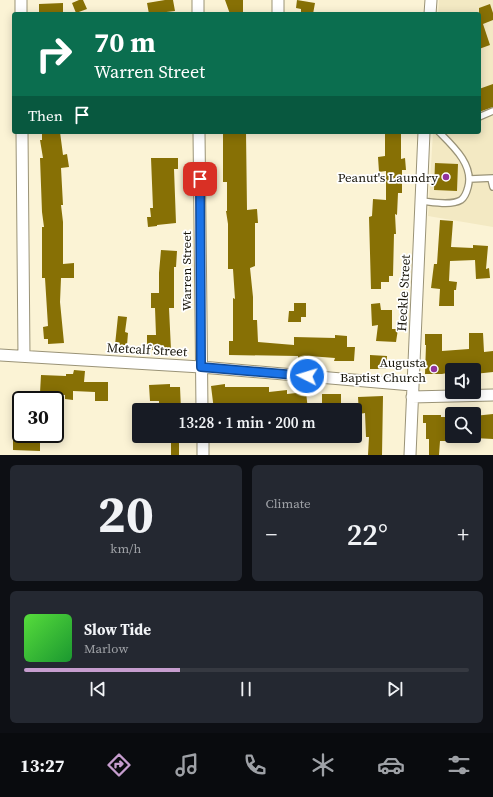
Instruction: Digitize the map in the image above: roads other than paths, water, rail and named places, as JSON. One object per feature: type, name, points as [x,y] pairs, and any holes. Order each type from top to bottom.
[{"type":"street","points":[[21,0],[21,12]]},
{"type":"street","points":[[198,0],[198,12]]},
{"type":"street","points":[[278,0],[278,12]]},
{"type":"street","points":[[430,12],[431,0]]},
{"type":"street","points":[[22,134],[24,356]]},
{"type":"street","name":"Warren Street","points":[[199,134],[202,403]]},
{"type":"street","name":"Heckle Street","points":[[410,455],[424,134]]},
{"type":"street","name":"Metcalf Street","points":[[0,355],[201,367],[412,385]]},
{"type":"street","points":[[412,397],[493,395]]},
{"type":"street","points":[[203,443],[203,455]]},
{"type":"lane","points":[[481,116],[493,111]]},
{"type":"lane","points":[[421,201],[450,203],[461,200],[467,192],[470,180],[465,162],[452,144],[441,134]]},
{"type":"lane","points":[[470,180],[492,179],[493,187]]},
{"type":"place","name":"Peanut's Laundry","points":[[446,177]]},
{"type":"place","name":"Augusta Baptist Church","points":[[434,369]]}]
